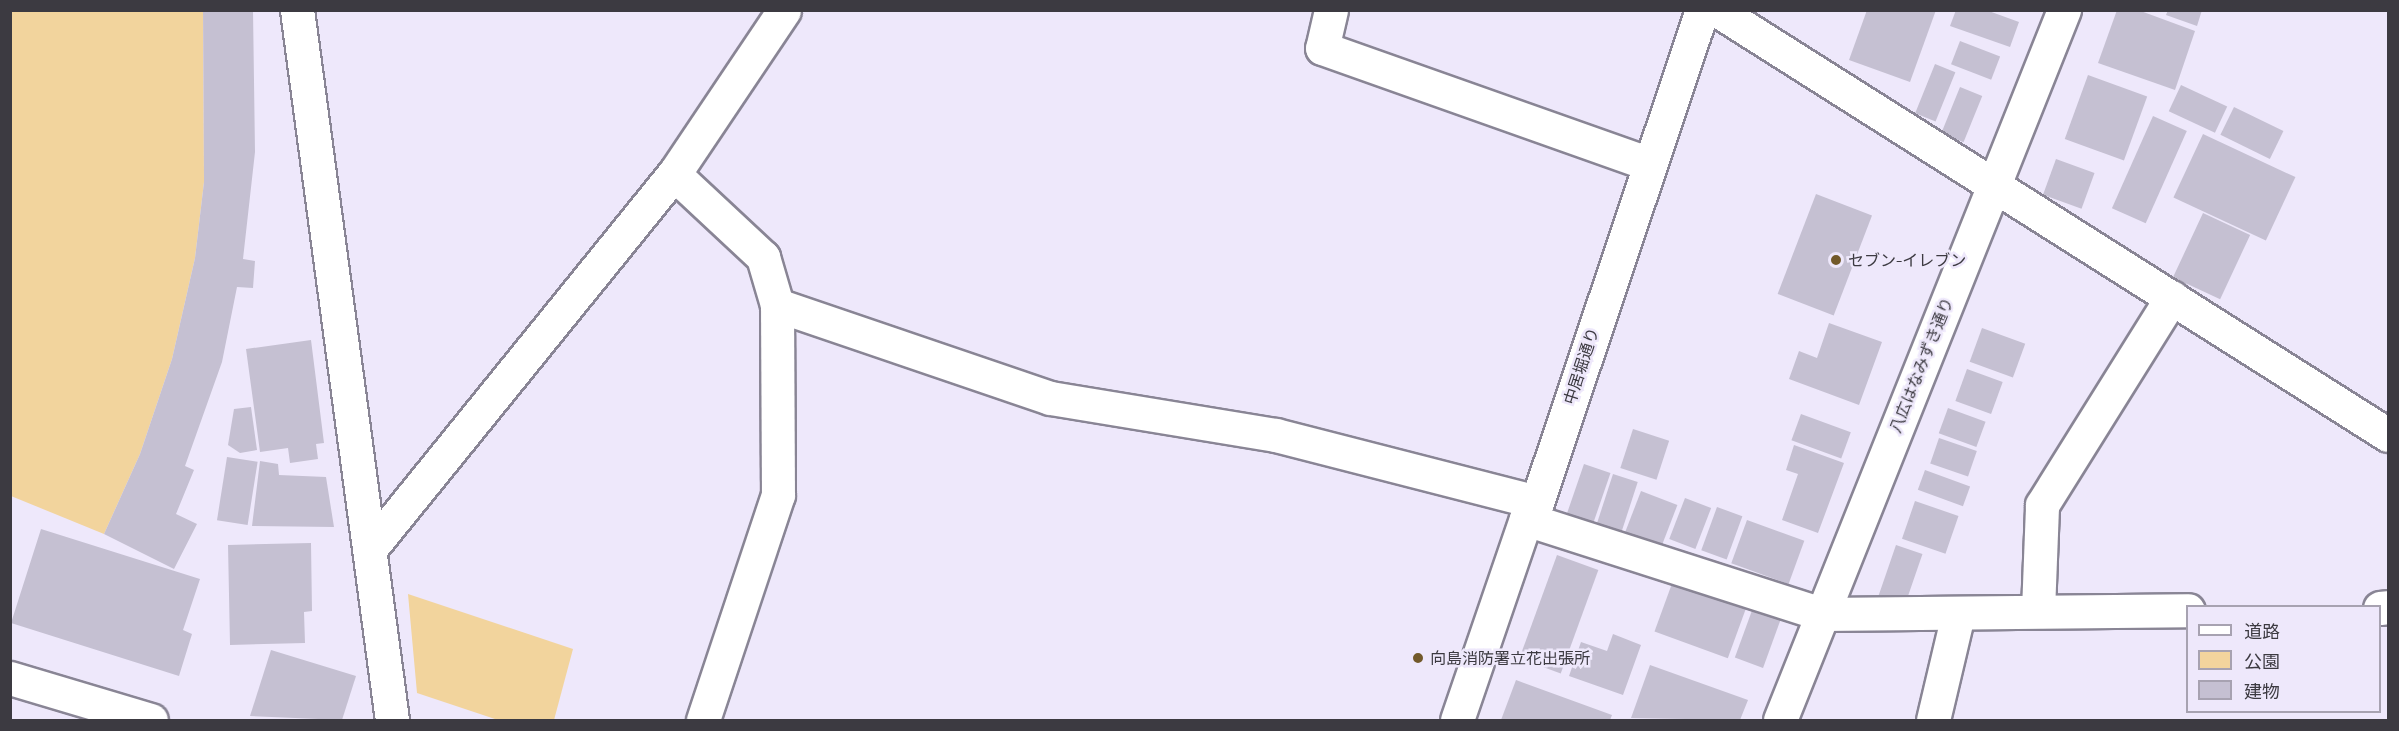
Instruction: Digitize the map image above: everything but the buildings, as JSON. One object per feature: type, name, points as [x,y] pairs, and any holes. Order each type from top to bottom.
[{"type":"street","points":[[297,10],[392,720]]},
{"type":"street","points":[[1330,10],[1322,48],[1647,163]]},
{"type":"street","name":"中居堀通り","points":[[1457,720],[1531,511],[1647,163],[1702,10]]},
{"type":"street","points":[[1717,10],[2388,435]]},
{"type":"street","name":"八広はなみずき通り","points":[[1780,720],[2064,10]]},
{"type":"street","points":[[370,549],[674,174],[784,11]]},
{"type":"street","points":[[674,174],[763,257],[777,305],[778,495],[703,720]]},
{"type":"street","points":[[2038,611],[2042,505],[2172,297]]},
{"type":"street","points":[[777,305],[1050,398],[1276,435],[1531,511],[1822,614],[2186,610]]},
{"type":"street","points":[[1933,720],[1959,614]]},
{"type":"street","points":[[10,678],[151,720]]},
{"type":"green space","points":[[10,11],[203,11],[204,182],[195,258],[172,359],[140,454],[104,534],[11,496]]},
{"type":"green space","points":[[408,594],[573,649],[554,720],[498,720],[417,693]]},
{"type":"place","name":"セブン-イレブン","points":[[1836,260]]},
{"type":"place","name":"向島消防署立花出張所","points":[[1418,658]]}]
